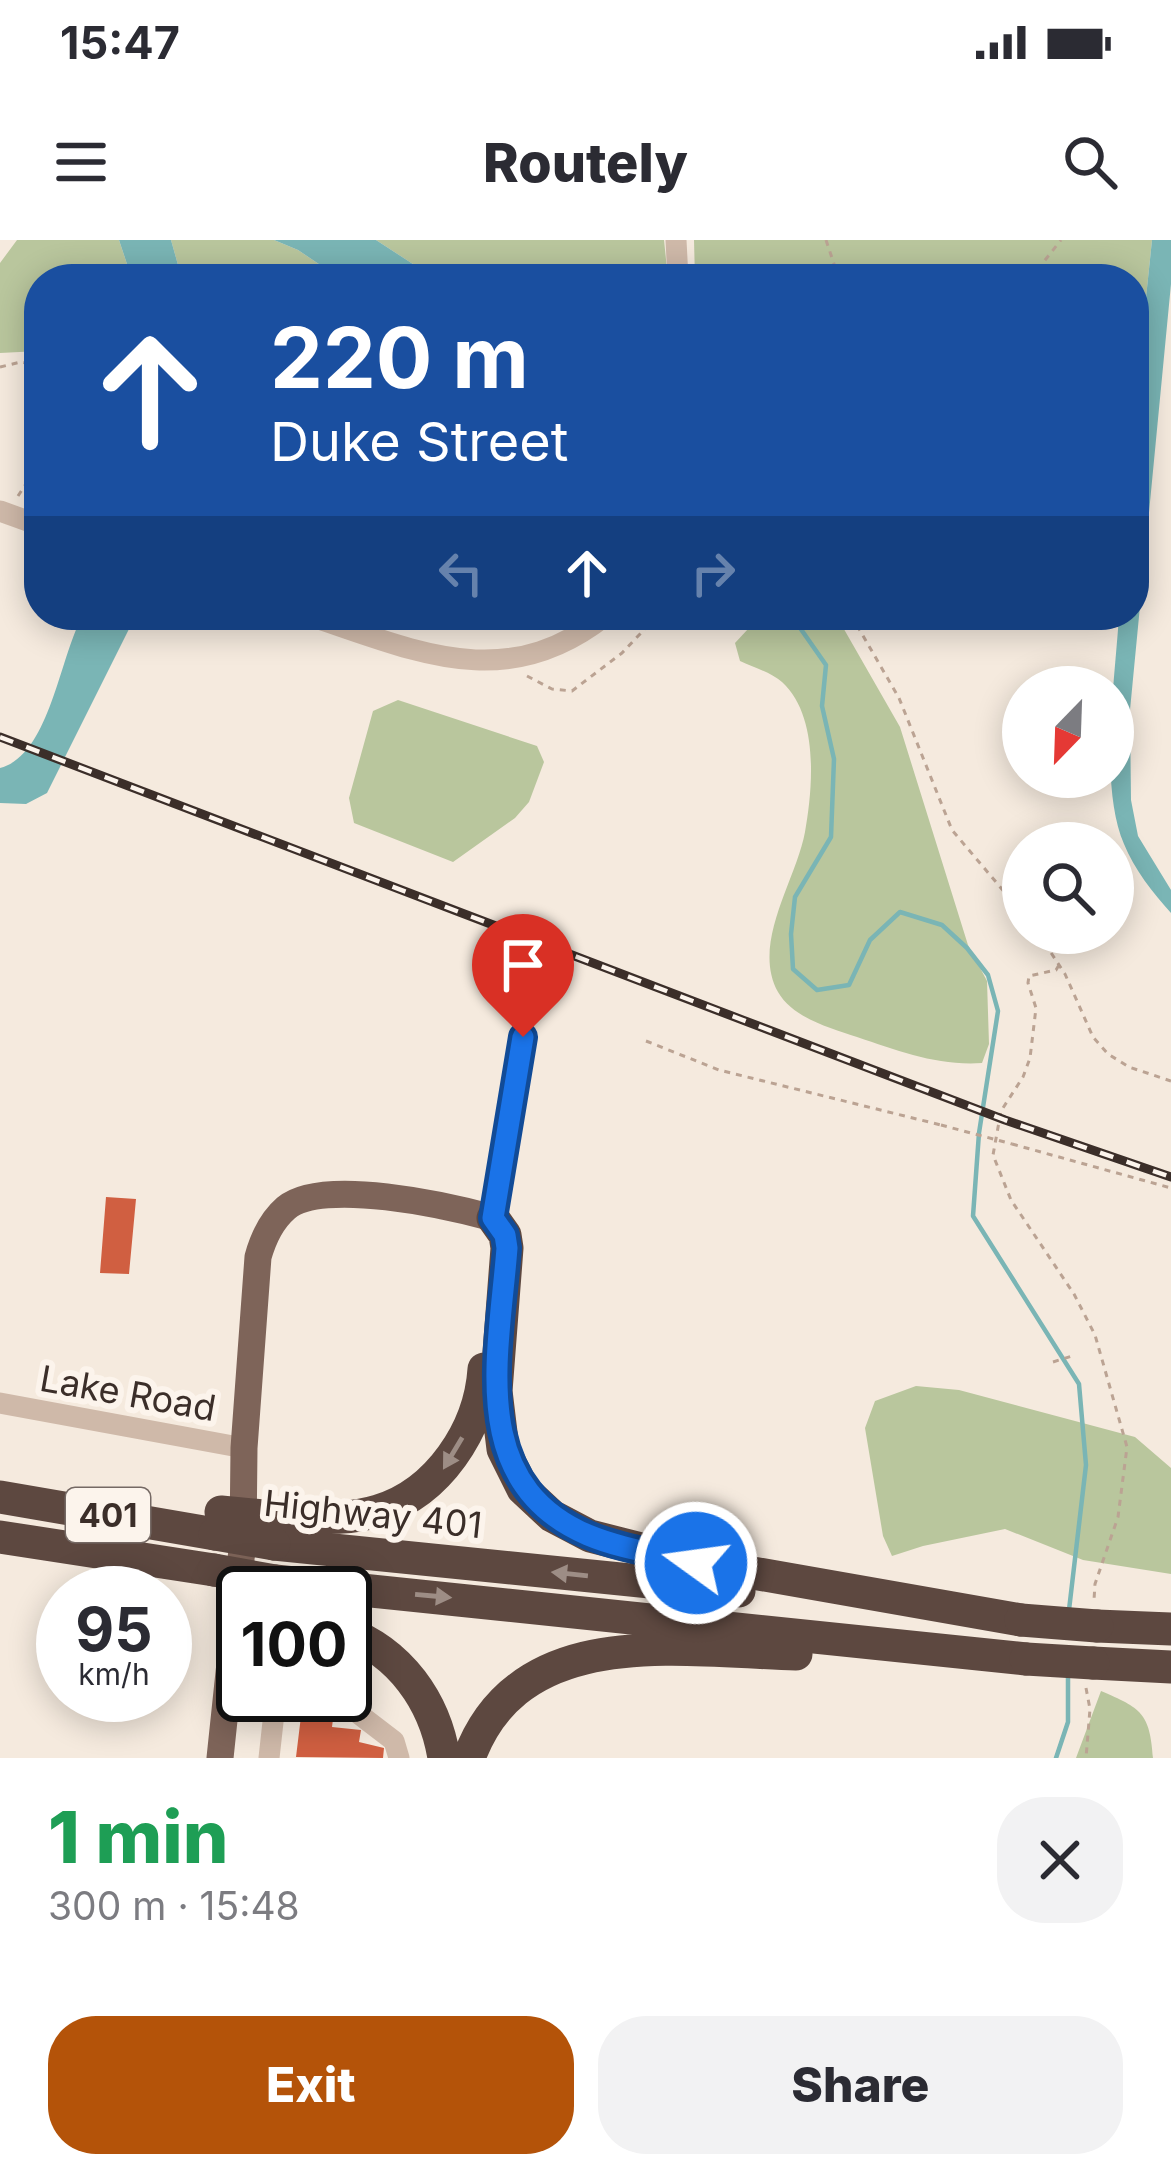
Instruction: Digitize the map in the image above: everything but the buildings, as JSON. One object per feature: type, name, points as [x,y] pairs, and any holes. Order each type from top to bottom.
[{"type":"highway","points":[[5,1498],[275,1530],[379,1511],[413,1494],[443,1471],[482,1391],[493,1218]]},
{"type":"highway","points":[[493,1218],[505,1235],[507,1248],[496,1390],[503,1448],[523,1489],[552,1516],[590,1536],[696,1563],[1021,1620]]},
{"type":"highway","name":"Highway 401","points":[[275,1530],[1021,1620],[1171,1629]]},
{"type":"highway","name":"Highway 401","points":[[0,1541],[216,1583]]},
{"type":"highway","name":"Highway 401","points":[[372,1591],[1026,1659],[1171,1667]]},
{"type":"highway","points":[[372,1646],[411,1679],[434,1718],[444,1758]]},
{"type":"highway","points":[[469,1758],[485,1724],[516,1689],[556,1665],[602,1654],[641,1650],[1026,1659]]},
{"type":"main road","points":[[220,1758],[243,1540],[244,1448],[263,1237],[288,1206],[320,1196],[383,1196],[493,1218]]},
{"type":"street","points":[[353,630],[440,658],[505,661],[548,650],[581,630]]},
{"type":"street","points":[[493,1218],[523,1037]]},
{"type":"street","name":"Lake Road","points":[[5,1404],[244,1448]]},
{"type":"street","points":[[269,1758],[273,1722]]},
{"type":"street","points":[[369,1722],[394,1741],[399,1758]]},
{"type":"path","points":[[1042,264],[1060,240]]},
{"type":"path","points":[[5,513],[24,486]]},
{"type":"path","points":[[505,661],[552,689],[572,691],[644,630]]},
{"type":"path","points":[[859,630],[898,698],[952,830],[1002,889]]},
{"type":"path","points":[[1052,954],[1093,1037],[1108,1054],[1171,1081]]},
{"type":"path","points":[[1059,965],[1056,970],[1029,976],[1036,1008],[1033,1042],[1024,1077],[1001,1111],[993,1155],[1011,1200],[1074,1294],[1095,1335],[1127,1447],[1118,1516],[1102,1571]]},
{"type":"path","points":[[646,1041],[719,1070],[941,1124],[1171,1188]]},
{"type":"path","points":[[1053,1362],[1072,1356]]},
{"type":"path","points":[[1086,1758],[1090,1709]]},
{"type":"green space","points":[[17,240],[119,240],[127,264],[24,264],[24,352],[0,353],[0,263]]},
{"type":"green space","points":[[171,240],[274,240],[319,264],[178,264]]},
{"type":"green space","points":[[376,240],[664,240],[666,264],[413,264]]},
{"type":"green space","points":[[694,240],[1152,240],[1149,269],[1149,264],[695,264]]},
{"type":"green space","points":[[747,630],[844,630],[900,727],[968,945],[987,981],[989,1044],[982,1063],[918,1056],[835,1030],[802,1015],[778,992],[771,973],[772,933],[805,832],[810,794],[808,733],[794,696],[778,679],[740,661],[735,643]]},
{"type":"green space","points":[[398,700],[537,746],[544,762],[529,802],[515,818],[453,862],[354,823],[349,798],[373,711]]},
{"type":"green space","points":[[916,1386],[959,1390],[1135,1437],[1171,1468],[1171,1574],[1083,1560],[1005,1529],[892,1556],[883,1536],[865,1428],[875,1401]]},
{"type":"green space","points":[[1101,1691],[1141,1714],[1153,1758],[1076,1758]]},
{"type":"water","points":[[119,240],[171,240],[178,264],[127,264]]},
{"type":"water","points":[[274,240],[376,240],[413,264],[319,264]]},
{"type":"water","points":[[1152,240],[1171,240],[1171,284],[1149,513],[1149,269]]},
{"type":"water","points":[[128,630],[47,793],[26,804],[0,803],[0,768],[31,745],[75,633]]},
{"type":"water","points":[[1118,630],[1138,630],[1134,668],[1115,666]]},
{"type":"water","points":[[1113,798],[1131,798],[1138,836],[1171,890],[1171,913],[1134,865],[1134,822],[1116,820]]},
{"type":"waterway","points":[[802,630],[826,665],[822,706],[834,759],[831,837],[795,897],[793,969],[817,990],[849,985],[870,940],[900,912],[942,925],[988,975],[998,1011],[979,1133],[973,1216],[1079,1384],[1086,1465],[1069,1610]]},
{"type":"waterway","points":[[1056,1758],[1068,1722],[1068,1676]]},
{"type":"railway","points":[[0,737],[1005,1120],[1171,1177]]},
{"type":"route","points":[[523,1037],[493,1218],[505,1235],[507,1248],[496,1390],[503,1448],[523,1489],[552,1516],[590,1536],[696,1563]]}]
